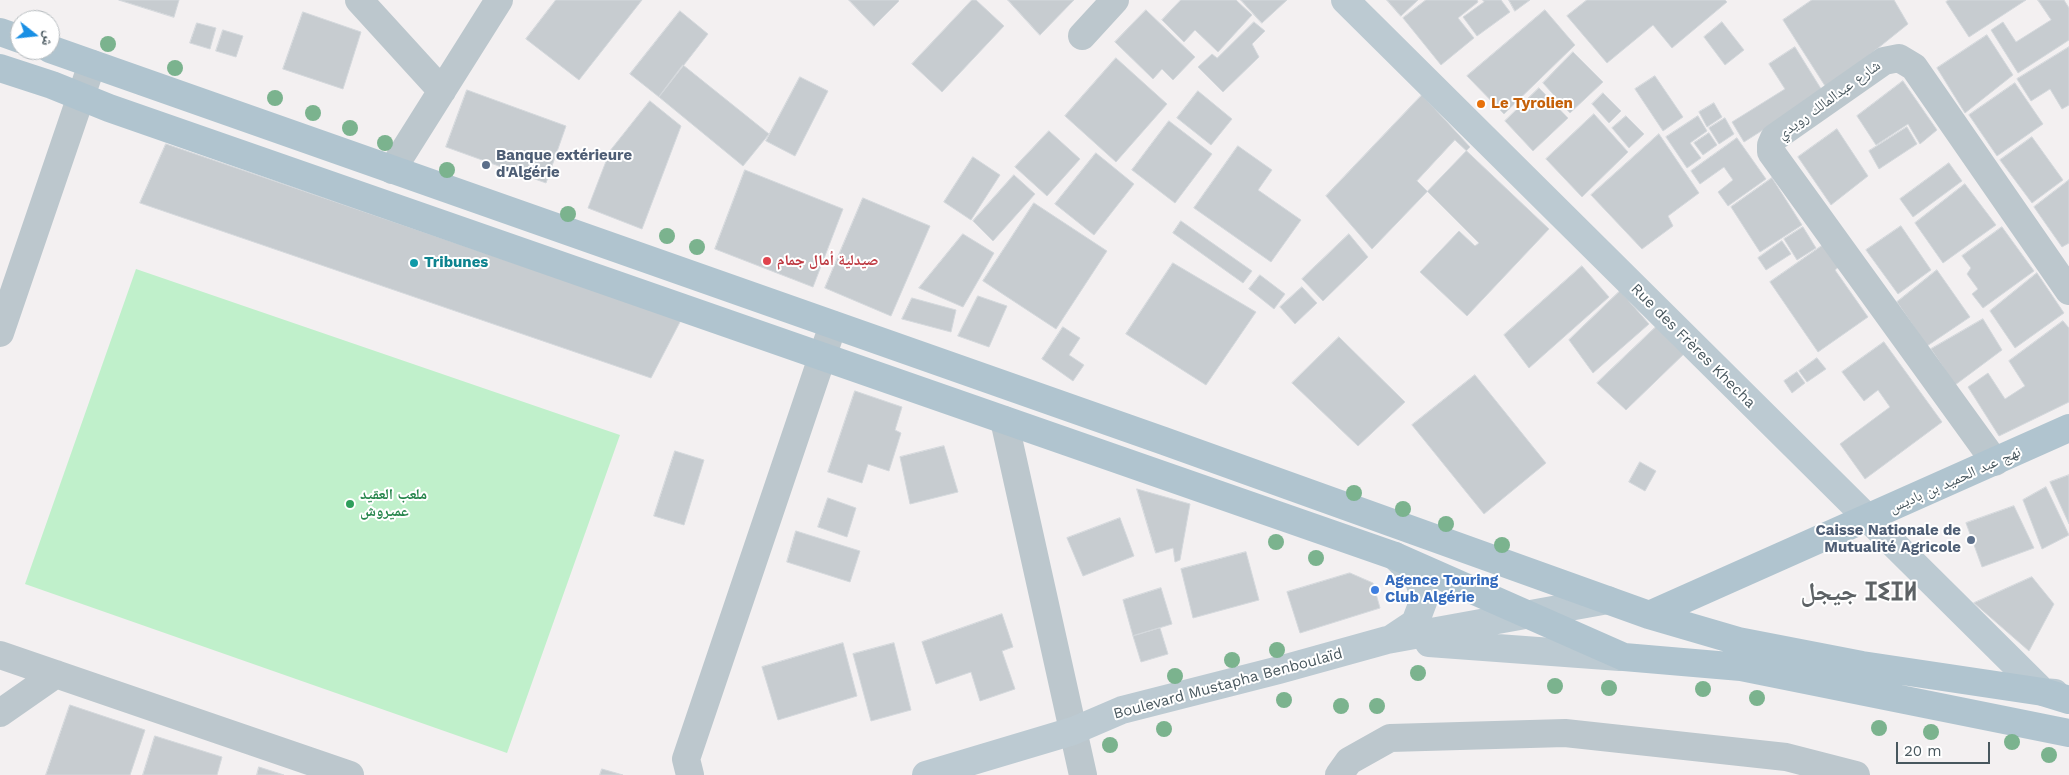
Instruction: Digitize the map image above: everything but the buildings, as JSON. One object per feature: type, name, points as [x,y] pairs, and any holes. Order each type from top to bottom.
[{"type":"main road","name":"Rue des Frères Khecha","points":[[1345,0],[1868,519],[2056,693]]},
{"type":"main road","points":[[60,53],[1649,615],[1738,642],[1843,661],[2056,693],[2069,700]]},
{"type":"main road","points":[[0,68],[81,98],[1395,556],[1624,657]]},
{"type":"main road","name":"نهج عبد الحميد بن باديس","points":[[1649,615],[2069,428]]},
{"type":"main road","points":[[1387,640],[1416,623],[1423,602],[1422,590],[1418,579],[1395,556]]},
{"type":"main road","points":[[1624,657],[1674,623],[1714,587]]},
{"type":"main road","points":[[1387,640],[1608,600]]},
{"type":"main road","points":[[1387,640],[1741,667],[2069,733]]},
{"type":"main road","name":"Boulevard Mustapha Benboulaïd","points":[[926,775],[1073,731],[1122,710],[1387,640]]},
{"type":"main road","points":[[2042,727],[2069,725]]},
{"type":"street","points":[[359,0],[442,91]]},
{"type":"street","points":[[392,170],[499,0]]},
{"type":"street","points":[[1082,36],[1115,0]]},
{"type":"street","name":"شارع عبدالمالك رويدي","points":[[1995,462],[1771,152],[1774,138],[1884,61],[1899,58],[1914,67],[2069,291]]},
{"type":"street","points":[[0,333],[92,64]]},
{"type":"street","points":[[690,775],[686,760],[832,325]]},
{"type":"street","points":[[1004,420],[1083,775]]},
{"type":"street","points":[[0,654],[350,775]]},
{"type":"street","points":[[0,713],[56,674]]},
{"type":"street","points":[[1339,775],[1348,761],[1390,738],[1565,733],[1786,757],[1856,775]]},
{"type":"green space","points":[[136,269],[620,435],[507,753],[25,584]]},
{"type":"place","name":"Le Tyrolien","points":[[1481,104]]},
{"type":"place","name":"Banque extérieure d'Algérie","points":[[486,165]]},
{"type":"place","name":"صيدلية أمال جمام","points":[[767,261]]},
{"type":"place","name":"Tribunes","points":[[414,263]]},
{"type":"place","name":"ملعب العقيد عميروش","points":[[350,504]]},
{"type":"place","name":"Caisse Nationale de Mutualité Agricole","points":[[1971,540]]},
{"type":"place","name":"Agence Touring Club Algérie","points":[[1375,590]]},
{"type":"district","name":"جيجل ⵊⵉⵊⵍ","points":[[1859,593]]}]
